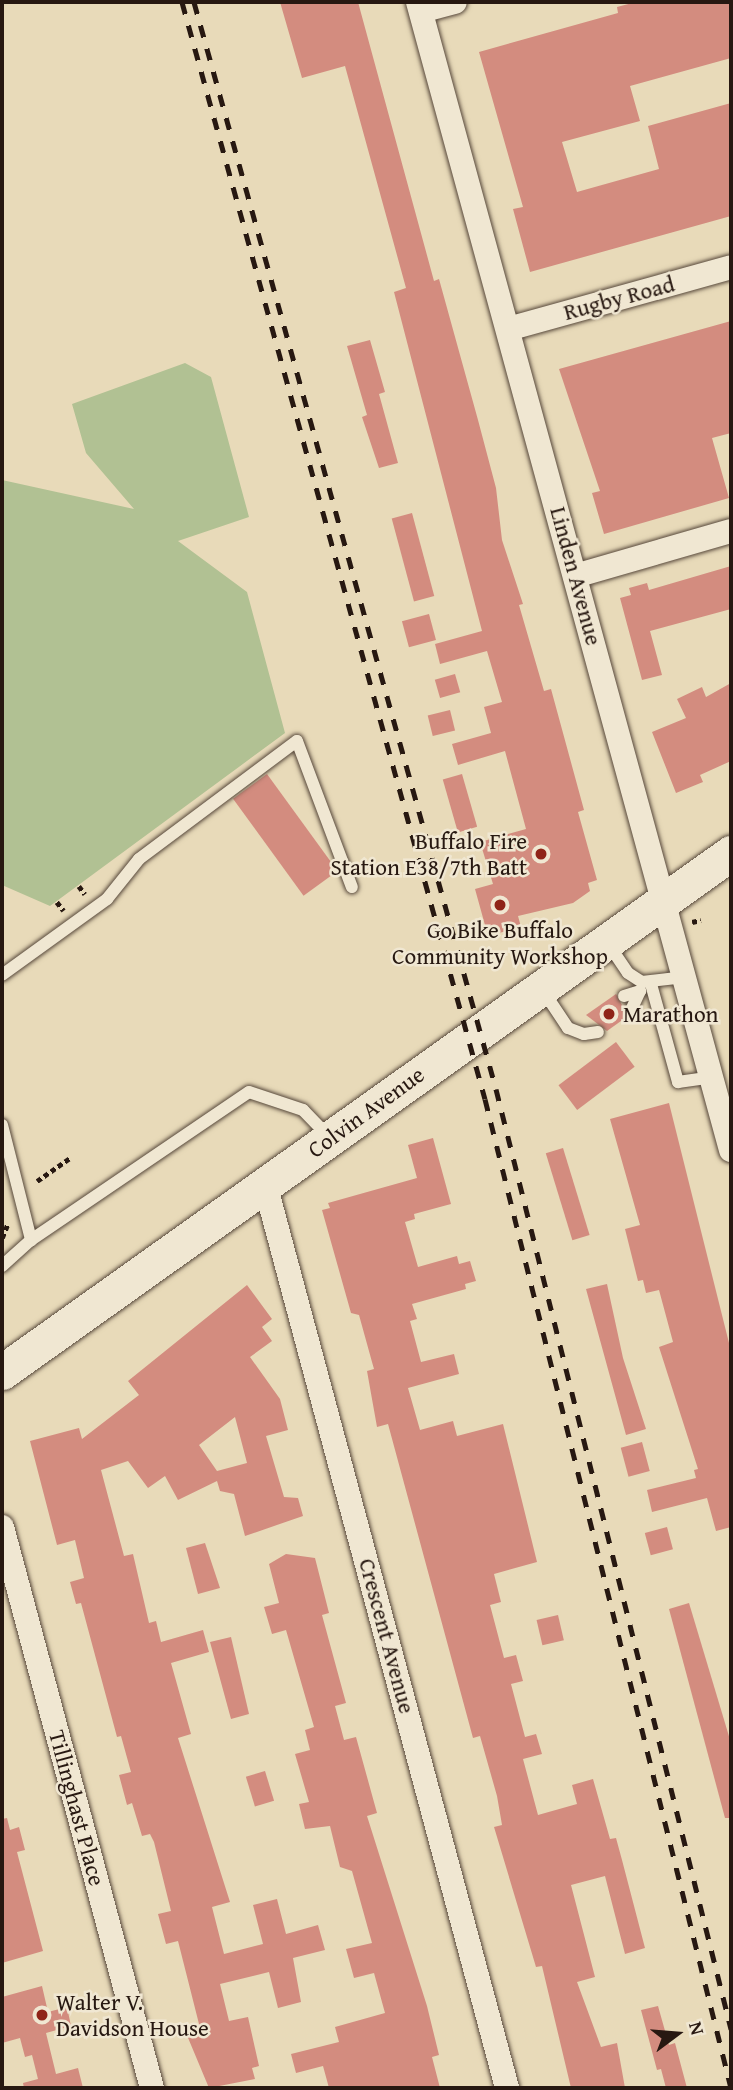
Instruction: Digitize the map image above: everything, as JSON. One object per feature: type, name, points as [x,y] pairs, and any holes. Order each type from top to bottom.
[{"type":"street","points":[[420,7],[455,2]]},
{"type":"street","name":"Linden Avenue","points":[[420,7],[666,900],[731,1150]]},
{"type":"street","name":"Rugby Road","points":[[508,329],[731,267]]},
{"type":"street","points":[[575,576],[731,531]]},
{"type":"street","name":"Colvin Avenue","points":[[2,1372],[731,853]]},
{"type":"street","name":"Crescent Avenue","points":[[265,1184],[507,2088]]},
{"type":"street","name":"Tillinghast Place","points":[[2,1527],[152,2088]]},
{"type":"lane","points":[[2,975],[107,899],[139,859],[297,741],[352,887]]},
{"type":"lane","points":[[607,942],[628,973],[644,986],[678,1082],[712,1077]]},
{"type":"lane","points":[[624,996],[644,986],[685,977]]},
{"type":"lane","points":[[632,1008],[644,986]]},
{"type":"lane","points":[[542,989],[568,1028],[584,1034],[598,1032]]},
{"type":"lane","points":[[584,1034],[590,1020]]},
{"type":"lane","points":[[2,1266],[32,1240],[248,1092],[303,1110],[329,1138]]},
{"type":"lane","points":[[2,1125],[32,1240]]},
{"type":"path","points":[[79,886],[85,894]]},
{"type":"path","points":[[57,902],[64,911]]},
{"type":"path","points":[[692,922],[701,920]]},
{"type":"path","points":[[37,1181],[69,1158]]},
{"type":"green space","points":[[185,363],[211,377],[249,517],[178,541],[247,592],[285,733],[50,906],[2,885],[2,480],[134,509],[86,453],[72,404]]},
{"type":"building","points":[[280,2],[358,2],[434,281],[439,279],[478,420],[496,488],[502,540],[523,604],[519,605],[544,691],[551,689],[584,810],[578,812],[597,880],[588,883],[590,891],[573,903],[518,916],[521,927],[488,936],[475,889],[493,884],[480,842],[526,829],[505,751],[458,765],[452,744],[491,733],[484,707],[502,702],[487,651],[440,664],[435,644],[482,631],[394,292],[406,288],[345,66],[302,78]]},
{"type":"building","points":[[636,2],[731,2],[731,58],[630,86],[640,121],[562,142],[577,192],[659,169],[648,126],[731,103],[731,216],[530,272],[513,209],[523,207],[479,52],[618,13],[617,7]]},
{"type":"building","points":[[731,321],[731,433],[712,438],[729,498],[604,534],[592,493],[600,491],[559,369]]},
{"type":"building","points":[[370,340],[385,392],[379,394],[398,463],[379,468],[362,417],[367,415],[347,346]]},
{"type":"building","points":[[412,513],[434,596],[414,602],[392,518]]},
{"type":"building","points":[[731,566],[731,609],[650,631],[662,675],[642,680],[620,598],[631,595],[629,588],[647,583],[649,590]]},
{"type":"building","points":[[429,614],[436,640],[409,647],[402,621]]},
{"type":"building","points":[[455,674],[460,692],[440,698],[435,680]]},
{"type":"building","points":[[731,683],[731,761],[700,775],[703,782],[676,793],[652,732],[686,718],[677,699],[702,687],[706,697]]},
{"type":"building","points":[[450,710],[455,730],[433,736],[428,716]]},
{"type":"building","points":[[267,774],[338,871],[304,896],[233,799]]},
{"type":"building","points":[[462,774],[477,827],[458,832],[443,780]]},
{"type":"building","name":"Marathon","points":[[616,994],[628,1016],[607,1031],[586,1015]]},
{"type":"building","points":[[616,1042],[635,1067],[577,1110],[558,1085]]},
{"type":"building","points":[[669,1103],[731,1351],[731,1527],[716,1531],[707,1498],[652,1512],[647,1490],[696,1478],[694,1470],[698,1469],[659,1347],[673,1342],[659,1290],[646,1293],[643,1280],[638,1281],[625,1229],[640,1225],[610,1119]]},
{"type":"building","points":[[433,1138],[451,1204],[414,1214],[415,1219],[405,1222],[418,1267],[457,1256],[459,1264],[470,1261],[476,1281],[465,1284],[466,1289],[412,1304],[417,1319],[410,1321],[421,1362],[454,1354],[459,1374],[408,1388],[420,1430],[453,1421],[457,1436],[503,1424],[537,1562],[494,1574],[501,1602],[490,1605],[504,1658],[516,1655],[523,1681],[511,1684],[525,1737],[536,1734],[542,1754],[523,1759],[538,1815],[577,1804],[572,1785],[593,1779],[610,1839],[616,1838],[645,1948],[625,1954],[605,1876],[571,1885],[595,1977],[577,1982],[601,2047],[617,2043],[625,2088],[571,2088],[542,1966],[536,1967],[494,1827],[502,1825],[497,1796],[480,1736],[473,1738],[388,1424],[377,1427],[367,1371],[374,1369],[359,1315],[351,1313],[322,1210],[330,1208],[328,1203],[417,1178],[408,1145]]},
{"type":"building","points":[[563,1148],[590,1235],[572,1240],[546,1153]]},
{"type":"building","points":[[607,1284],[623,1358],[646,1429],[626,1435],[586,1289]]},
{"type":"building","points":[[247,1285],[272,1319],[262,1327],[272,1341],[250,1357],[280,1399],[288,1430],[266,1436],[284,1497],[298,1498],[303,1516],[245,1536],[234,1494],[220,1491],[217,1481],[178,1500],[165,1476],[148,1488],[128,1461],[101,1470],[124,1556],[133,1554],[149,1623],[156,1621],[161,1642],[203,1630],[209,1652],[171,1663],[191,1734],[178,1738],[230,1902],[212,1907],[224,1954],[263,1944],[253,1905],[277,1899],[286,1934],[318,1925],[325,1950],[293,1958],[301,2002],[278,2008],[269,1972],[220,1984],[229,2021],[248,2017],[259,2066],[252,2068],[255,2079],[209,2088],[186,2033],[199,2024],[178,1941],[166,1944],[158,1914],[171,1911],[154,1842],[150,1834],[142,1836],[132,1803],[127,1805],[119,1775],[131,1772],[121,1736],[117,1737],[81,1603],[76,1604],[70,1582],[84,1578],[75,1540],[57,1545],[30,1441],[79,1428],[82,1439],[139,1395],[128,1381]],"holes":[[[235,1417],[247,1463],[217,1471],[199,1445]]]},
{"type":"building","points":[[642,1442],[650,1471],[629,1477],[621,1448]]},
{"type":"building","points":[[667,1527],[673,1549],[651,1555],[645,1533]]},
{"type":"building","points":[[205,1543],[220,1588],[198,1594],[186,1548]]},
{"type":"building","points":[[286,1554],[315,1558],[329,1613],[322,1615],[346,1703],[335,1706],[344,1740],[356,1737],[377,1813],[367,1816],[427,2006],[439,2055],[432,2057],[440,2088],[329,2088],[323,2066],[296,2073],[291,2054],[339,2042],[335,2027],[385,2013],[374,1973],[354,1978],[346,1949],[372,1943],[352,1871],[340,1867],[330,1826],[305,1829],[299,1804],[309,1802],[295,1754],[310,1750],[305,1730],[314,1727],[286,1630],[272,1634],[264,1607],[279,1603],[269,1564]]},
{"type":"building","points":[[689,1603],[731,1743],[731,1818],[725,1818],[669,1609]]},
{"type":"building","points":[[558,1615],[564,1640],[542,1645],[537,1620]]},
{"type":"building","points":[[231,1637],[249,1714],[231,1719],[210,1642]]},
{"type":"building","points":[[265,1771],[274,1801],[255,1806],[246,1777]]},
{"type":"building","points":[[7,1818],[10,1830],[19,1827],[25,1850],[17,1852],[43,1951],[2,1963],[2,1819]]},
{"type":"building","name":"Walter V. Davidson House","points":[[42,1986],[48,2012],[67,2007],[71,2026],[46,2033],[56,2074],[78,2068],[83,2088],[24,2088],[23,2083],[38,2079],[32,2055],[25,2057],[20,2038],[2,2043],[2,1997]]},
{"type":"building","points":[[658,2006],[669,2045],[675,2043],[687,2088],[666,2088],[661,2069],[657,2070],[641,2010]]},
{"type":"railway","points":[[182,2],[485,1099],[731,2088]]},
{"type":"railway","points":[[194,2],[496,1089],[731,2029]]},
{"type":"place","name":"Buffalo Fire Station E38/7th Batt","points":[[541,854]]},
{"type":"place","name":"Go Bike Buffalo Community Workshop","points":[[500,905]]},
{"type":"place","name":"Marathon","points":[[609,1014]]},
{"type":"place","name":"Walter V. Davidson House","points":[[42,2015]]}]
